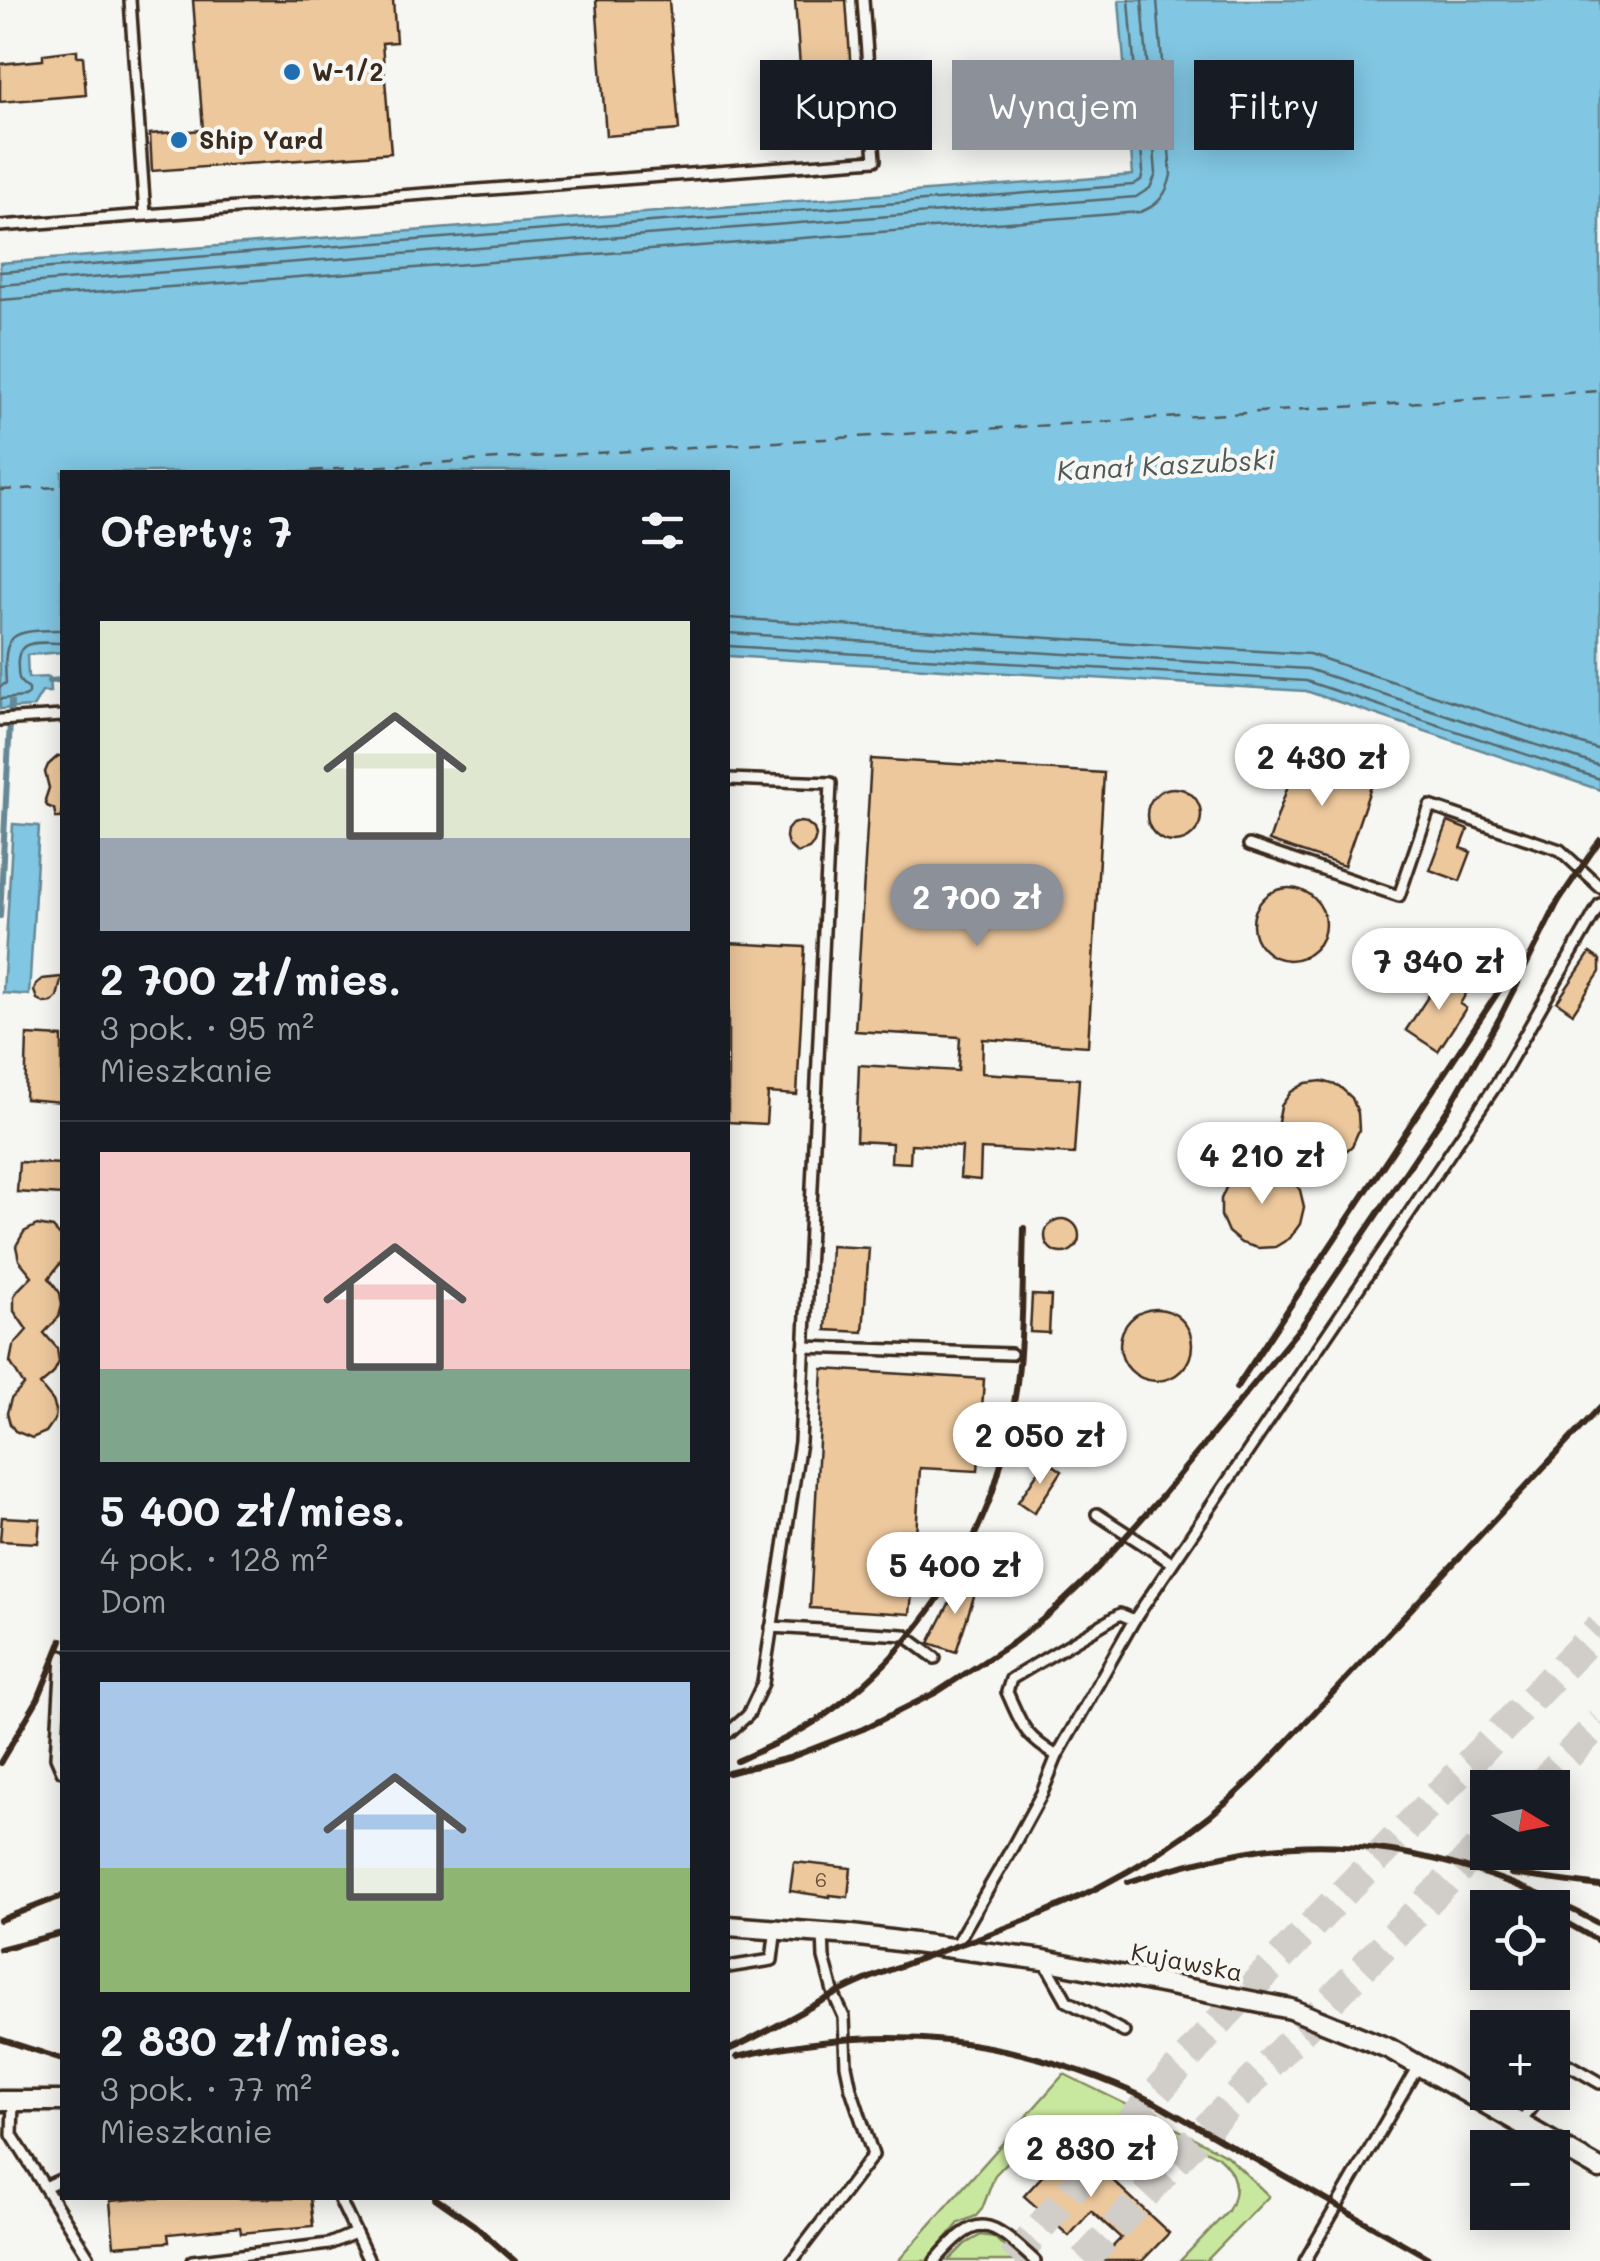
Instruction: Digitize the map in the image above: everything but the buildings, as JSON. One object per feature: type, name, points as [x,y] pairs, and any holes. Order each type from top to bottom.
[{"type":"street","name":"Kujawska","points":[[730,1926],[823,1932],[1044,1960],[1291,2009],[1390,2049],[1600,2169]]},
{"type":"street","points":[[7,2101],[60,2101]]},
{"type":"lane","points":[[130,0],[145,216]]},
{"type":"lane","points":[[0,226],[875,160],[863,0]]},
{"type":"lane","points":[[0,720],[60,716]]},
{"type":"lane","points":[[730,778],[832,784],[800,1442],[763,1683],[748,1716],[730,1732]]},
{"type":"lane","points":[[1249,846],[1399,896],[1430,806],[1560,850],[1600,886]]},
{"type":"lane","points":[[954,1947],[1012,1848],[1057,1756],[1134,1620],[1498,1082],[1600,904]]},
{"type":"lane","points":[[804,1347],[1011,1354]]},
{"type":"lane","points":[[1096,1514],[1172,1562]]},
{"type":"lane","points":[[1057,1756],[1034,1742],[1025,1731],[1006,1692],[1011,1680],[1120,1614],[1134,1620]]},
{"type":"lane","points":[[772,1627],[904,1634],[935,1658]]},
{"type":"lane","points":[[60,1690],[56,1757],[60,1766]]},
{"type":"lane","points":[[730,1967],[772,1960],[776,1928]]},
{"type":"lane","points":[[792,2261],[873,2156],[851,2089],[844,2017],[824,1958],[823,1932]]},
{"type":"lane","points":[[1044,1960],[1067,2001],[1124,2032]]},
{"type":"lane","points":[[1305,2261],[1418,2066]]},
{"type":"lane","points":[[1570,2066],[1600,2083]]},
{"type":"lane","points":[[7,2101],[12,2135],[91,2261]]},
{"type":"lane","points":[[1520,2123],[1530,2110]]},
{"type":"lane","points":[[45,2187],[60,2180]]},
{"type":"lane","points":[[340,2200],[369,2261]]},
{"type":"lane","points":[[935,2261],[960,2234],[972,2227],[985,2226],[1006,2234],[1035,2261]]},
{"type":"lane","points":[[192,2261],[329,2244],[355,2233]]},
{"type":"green space","points":[[1064,2074],[1227,2156],[1269,2196],[1206,2261],[1180,2261],[1232,2203],[1234,2181],[1223,2162],[1162,2128],[1128,2135],[1102,2159],[1053,2115],[995,2175],[976,2216],[959,2223],[927,2261],[898,2261]]},
{"type":"green space","points":[[981,2235],[994,2237],[1019,2261],[948,2261]]},
{"type":"water","name":"Kanał Kaszubski","points":[[1119,0],[1600,0],[1600,790],[1306,691],[730,656],[730,470],[60,470],[60,652],[27,655],[28,678],[49,677],[50,692],[42,692],[33,707],[0,709],[0,263],[1133,175],[1131,150],[1174,150],[1174,60],[1124,60]]},
{"type":"water","points":[[13,824],[39,826],[29,995],[3,993]]},
{"type":"waterway","points":[[49,681],[60,680]]},
{"type":"waterway","points":[[0,916],[11,702]]},
{"type":"ferry route","points":[[321,470],[1600,391]]},
{"type":"ferry route","points":[[0,490],[60,487]]},
{"type":"tunnel","points":[[1012,2261],[1224,2016],[1600,1628]]},
{"type":"tunnel","points":[[1554,1770],[1600,1722]]},
{"type":"tunnel","points":[[1084,2261],[1192,2143],[1470,1857]]},
{"type":"railway","points":[[1553,909],[1600,840]]},
{"type":"railway","points":[[730,1773],[789,1758],[863,1729],[937,1692],[1014,1642],[1094,1572],[1162,1496],[1303,1324],[1450,1106],[1559,900]]},
{"type":"railway","points":[[1236,1388],[1506,980]]},
{"type":"railway","points":[[737,1761],[804,1728],[851,1695],[921,1623],[958,1567],[992,1495],[1014,1403],[1021,1338],[1024,1228]]},
{"type":"railway","points":[[730,2049],[863,1981],[1065,1904],[1180,1839],[1256,1775],[1600,1407]]},
{"type":"railway","points":[[0,1763],[38,1699],[60,1645]]},
{"type":"railway","points":[[1128,1882],[1262,1849],[1350,1846],[1393,1851],[1479,1872],[1600,1924]]},
{"type":"railway","points":[[1511,1874],[1600,1886]]},
{"type":"railway","points":[[0,1920],[60,1897]]},
{"type":"railway","points":[[1570,1925],[1600,1942]]},
{"type":"railway","points":[[0,1949],[60,1934]]},
{"type":"railway","points":[[737,2057],[792,2046],[898,2038],[950,2041],[1052,2062],[1154,2102],[1434,2261]]},
{"type":"railway","points":[[0,2039],[60,2058]]},
{"type":"railway","points":[[438,2200],[515,2261]]},
{"type":"place","name":"W-1/2","points":[[292,72]]},
{"type":"place","name":"Ship Yard","points":[[179,140]]}]
